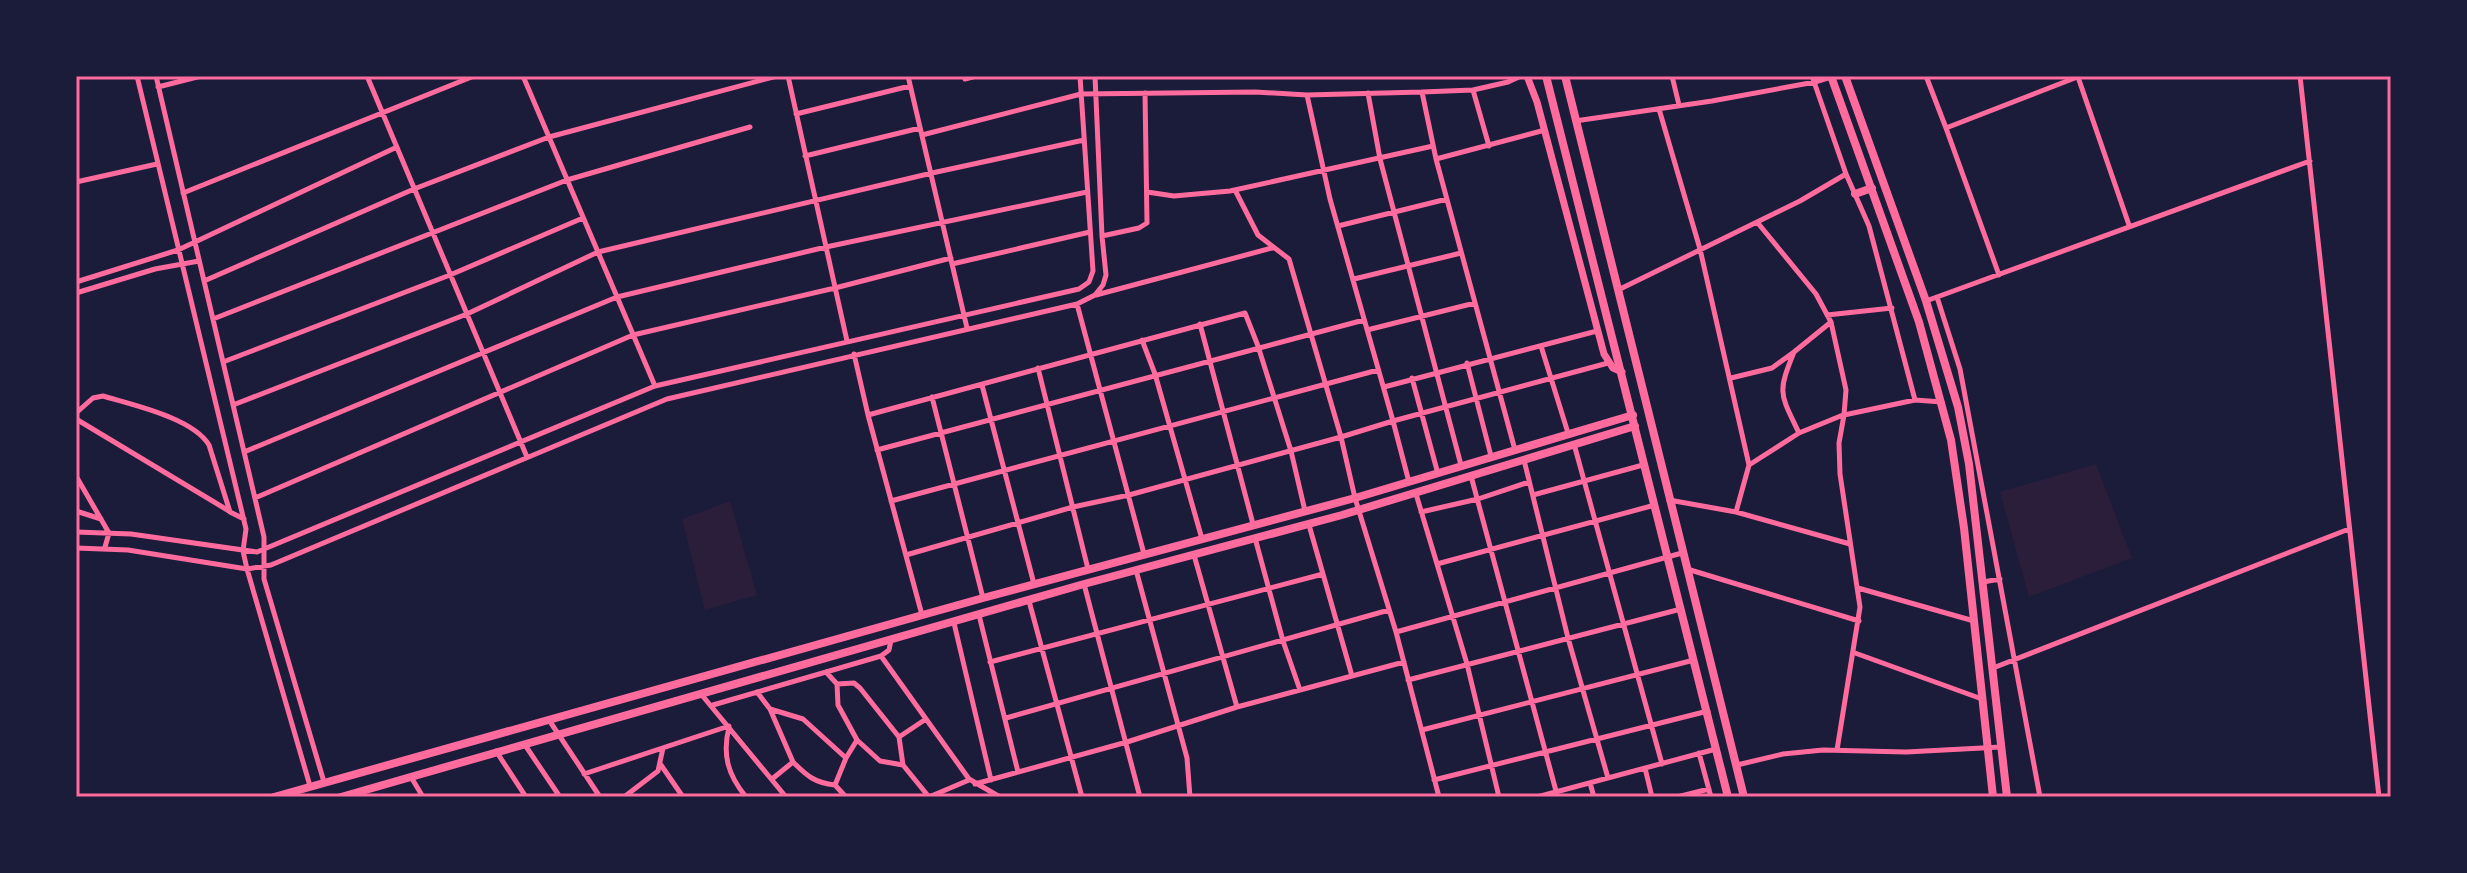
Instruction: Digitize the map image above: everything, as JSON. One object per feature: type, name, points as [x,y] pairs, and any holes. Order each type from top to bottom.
[{"type":"main road","points":[[1546,76],[1728,797]]},
{"type":"main road","points":[[1565,76],[1744,797]]},
{"type":"main road","points":[[1831,76],[1902,271],[1943,402],[1959,489],[1993,797]]},
{"type":"main road","points":[[1845,76],[1926,301],[1958,407],[1969,464],[2007,797]]},
{"type":"main road","points":[[1576,191],[1583,187],[1591,188]]},
{"type":"main road","points":[[1855,194],[1872,188]]},
{"type":"main road","points":[[1579,206],[1594,202]]},
{"type":"main road","points":[[1902,271],[1914,267]]},
{"type":"main road","points":[[274,797],[983,598],[1355,498],[1633,415]]},
{"type":"main road","points":[[347,796],[557,733],[1084,584],[1359,510],[1635,426]]},
{"type":"main road","points":[[1649,481],[1664,478]]},
{"type":"main road","points":[[1973,610],[1986,608]]},
{"type":"main road","points":[[1690,646],[1704,643]]},
{"type":"street","points":[[137,76],[244,519],[247,534],[243,551],[247,569],[310,786]]},
{"type":"street","points":[[156,76],[255,498],[264,550],[262,567],[324,782]]},
{"type":"street","points":[[158,87],[201,76]]},
{"type":"street","points":[[367,76],[527,457]]},
{"type":"street","points":[[183,193],[474,76]]},
{"type":"street","points":[[523,76],[655,386]]},
{"type":"street","points":[[204,281],[414,189],[549,137],[777,76]]},
{"type":"street","points":[[788,76],[847,341]]},
{"type":"street","points":[[908,76],[967,328]]},
{"type":"street","points":[[965,79],[976,76]]},
{"type":"street","points":[[76,532],[109,533],[243,551],[264,550],[655,386],[1084,286],[1093,271],[1080,76]]},
{"type":"street","points":[[1095,76],[1106,275],[1095,295]]},
{"type":"street","points":[[805,156],[1081,94],[1307,95],[1473,90],[1524,76],[1545,130],[1597,331],[1608,363],[1622,372]]},
{"type":"street","points":[[1672,76],[1679,105]]},
{"type":"street","points":[[1574,121],[1659,109],[1831,76]]},
{"type":"street","points":[[1926,76],[1999,275]]},
{"type":"street","points":[[1946,128],[2078,76],[2129,225]]},
{"type":"street","points":[[2300,76],[2379,797]]},
{"type":"street","points":[[1813,79],[1846,174],[1869,226],[1915,400]]},
{"type":"street","points":[[796,114],[910,86]]},
{"type":"street","points":[[1473,90],[1489,146]]},
{"type":"street","points":[[1422,92],[1436,159],[1515,450]]},
{"type":"street","points":[[1102,236],[1146,225],[1148,219],[1145,93]]},
{"type":"street","points":[[1368,93],[1380,159],[1461,466]]},
{"type":"street","points":[[1307,95],[1323,172],[1409,482]]},
{"type":"street","points":[[1659,109],[1700,249],[1749,465],[1736,512]]},
{"type":"street","points":[[213,319],[567,180],[750,127]]},
{"type":"street","points":[[1436,159],[1545,130]]},
{"type":"street","points":[[233,405],[467,314],[598,252],[1085,140]]},
{"type":"street","points":[[1147,192],[1174,196],[1235,190],[1433,146]]},
{"type":"street","points":[[76,282],[195,243],[397,147]]},
{"type":"street","points":[[1926,301],[2310,161]]},
{"type":"street","points":[[76,182],[157,164]]},
{"type":"street","points":[[1617,290],[1757,222],[1846,174]]},
{"type":"street","points":[[1235,190],[1258,235],[1289,259],[1327,385],[1355,498],[1396,632],[1439,797]]},
{"type":"street","points":[[244,452],[617,297],[826,247],[1087,192]]},
{"type":"street","points":[[1338,226],[1447,199]]},
{"type":"street","points":[[223,362],[450,275],[583,218]]},
{"type":"street","points":[[1757,222],[1816,294],[1831,322],[1846,390],[1839,461],[1858,588],[1859,621],[1837,750]]},
{"type":"street","points":[[255,498],[633,335],[1090,232]]},
{"type":"street","points":[[76,548],[105,547],[247,569],[262,567],[645,407],[742,380],[1077,304],[1095,295],[1273,248]]},
{"type":"street","points":[[1354,279],[1461,253]]},
{"type":"street","points":[[76,293],[155,269],[199,261]]},
{"type":"street","points":[[1937,297],[1960,369],[2040,797]]},
{"type":"street","points":[[1367,330],[1475,303]]},
{"type":"street","points":[[1077,304],[1144,554]]},
{"type":"street","points":[[1827,315],[1892,308]]},
{"type":"street","points":[[868,415],[1244,313],[1258,346],[1291,451],[1305,511]]},
{"type":"street","points":[[877,450],[1364,320]]},
{"type":"street","points":[[1731,378],[1772,368],[1831,322]]},
{"type":"street","points":[[1200,324],[1253,525]]},
{"type":"street","points":[[1384,387],[1597,331]]},
{"type":"street","points":[[1142,340],[1155,374],[1202,539]]},
{"type":"street","points":[[1541,346],[1568,433]]},
{"type":"street","points":[[1794,352],[1781,393],[1799,433]]},
{"type":"street","points":[[854,354],[923,616]]},
{"type":"street","points":[[1467,363],[1491,456]]},
{"type":"street","points":[[906,555],[1608,363]]},
{"type":"street","points":[[739,365],[742,380]]},
{"type":"street","points":[[1038,368],[1089,570]]},
{"type":"street","points":[[891,501],[1378,370]]},
{"type":"street","points":[[1412,378],[1438,474]]},
{"type":"street","points":[[982,385],[1034,584]]},
{"type":"street","points":[[76,413],[93,398],[103,396],[196,430],[209,445],[230,512]]},
{"type":"street","points":[[932,397],[983,598]]},
{"type":"street","points":[[1749,465],[1799,433],[1844,415],[1915,400],[1943,402]]},
{"type":"street","points":[[76,419],[244,519]]},
{"type":"street","points":[[1574,443],[1662,764]]},
{"type":"street","points":[[1524,459],[1541,537],[1608,778]]},
{"type":"street","points":[[1533,495],[1645,464]]},
{"type":"street","points":[[1470,475],[1556,791]]},
{"type":"street","points":[[76,476],[109,533],[105,547]]},
{"type":"street","points":[[1421,512],[1478,499],[1529,482]]},
{"type":"street","points":[[1416,493],[1467,664],[1499,797]]},
{"type":"street","points":[[1669,500],[1736,512],[1850,544]]},
{"type":"street","points":[[1437,564],[1655,505]]},
{"type":"street","points":[[76,511],[101,519]]},
{"type":"street","points":[[1308,524],[1352,676]]},
{"type":"street","points":[[1993,668],[2349,529]]},
{"type":"street","points":[[1255,538],[1300,690]]},
{"type":"street","points":[[1396,632],[1682,553]]},
{"type":"street","points":[[1194,554],[1237,707]]},
{"type":"street","points":[[1686,569],[1859,621]]},
{"type":"street","points":[[1136,570],[1189,771],[1190,797]]},
{"type":"street","points":[[990,662],[1323,574]]},
{"type":"street","points":[[1983,582],[2000,579]]},
{"type":"street","points":[[1084,584],[1140,797]]},
{"type":"street","points":[[1858,588],[1974,621]]},
{"type":"street","points":[[1029,601],[1082,797]]},
{"type":"street","points":[[1408,680],[1681,609]]},
{"type":"street","points":[[1006,718],[1389,610]]},
{"type":"street","points":[[979,615],[1018,772]]},
{"type":"street","points":[[954,623],[991,780]]},
{"type":"street","points":[[713,705],[881,656],[889,650],[891,640]]},
{"type":"street","points":[[1855,653],[1982,699]]},
{"type":"street","points":[[881,656],[969,779],[1000,797]]},
{"type":"street","points":[[1422,730],[1694,660]]},
{"type":"street","points":[[975,784],[1404,662]]},
{"type":"street","points":[[826,672],[837,684],[838,705],[857,740],[880,761],[903,765]]},
{"type":"street","points":[[837,684],[854,683],[860,688],[899,737],[903,765],[929,797],[969,779]]},
{"type":"street","points":[[757,692],[770,709],[793,762],[815,781],[835,785],[846,797]]},
{"type":"street","points":[[701,694],[786,797]]},
{"type":"street","points":[[770,709],[803,719],[846,758]]},
{"type":"street","points":[[1434,780],[1708,711]]},
{"type":"street","points":[[899,737],[926,719]]},
{"type":"street","points":[[549,720],[600,797]]},
{"type":"street","points":[[584,774],[729,726]]},
{"type":"street","points":[[729,726],[725,755],[732,777],[746,797]]},
{"type":"street","points":[[835,785],[857,740]]},
{"type":"street","points":[[524,743],[560,797]]},
{"type":"street","points":[[1736,765],[1797,752],[1906,752],[2001,747]]},
{"type":"street","points":[[624,797],[652,777],[661,765],[663,748]]},
{"type":"street","points":[[1539,797],[1716,749]]},
{"type":"street","points":[[496,751],[526,797]]},
{"type":"street","points":[[1699,753],[1711,797]]},
{"type":"street","points":[[772,779],[793,762]]},
{"type":"street","points":[[661,765],[683,797]]},
{"type":"street","points":[[1645,768],[1652,797]]},
{"type":"street","points":[[411,777],[423,797]]},
{"type":"street","points":[[1590,783],[1594,797]]},
{"type":"street","points":[[1677,797],[1709,789]]},
{"type":"shaded area","points":[[2096,464],[2132,558],[2029,597],[2000,492]]},
{"type":"shaded area","points":[[730,501],[757,595],[705,610],[682,519]]}]
